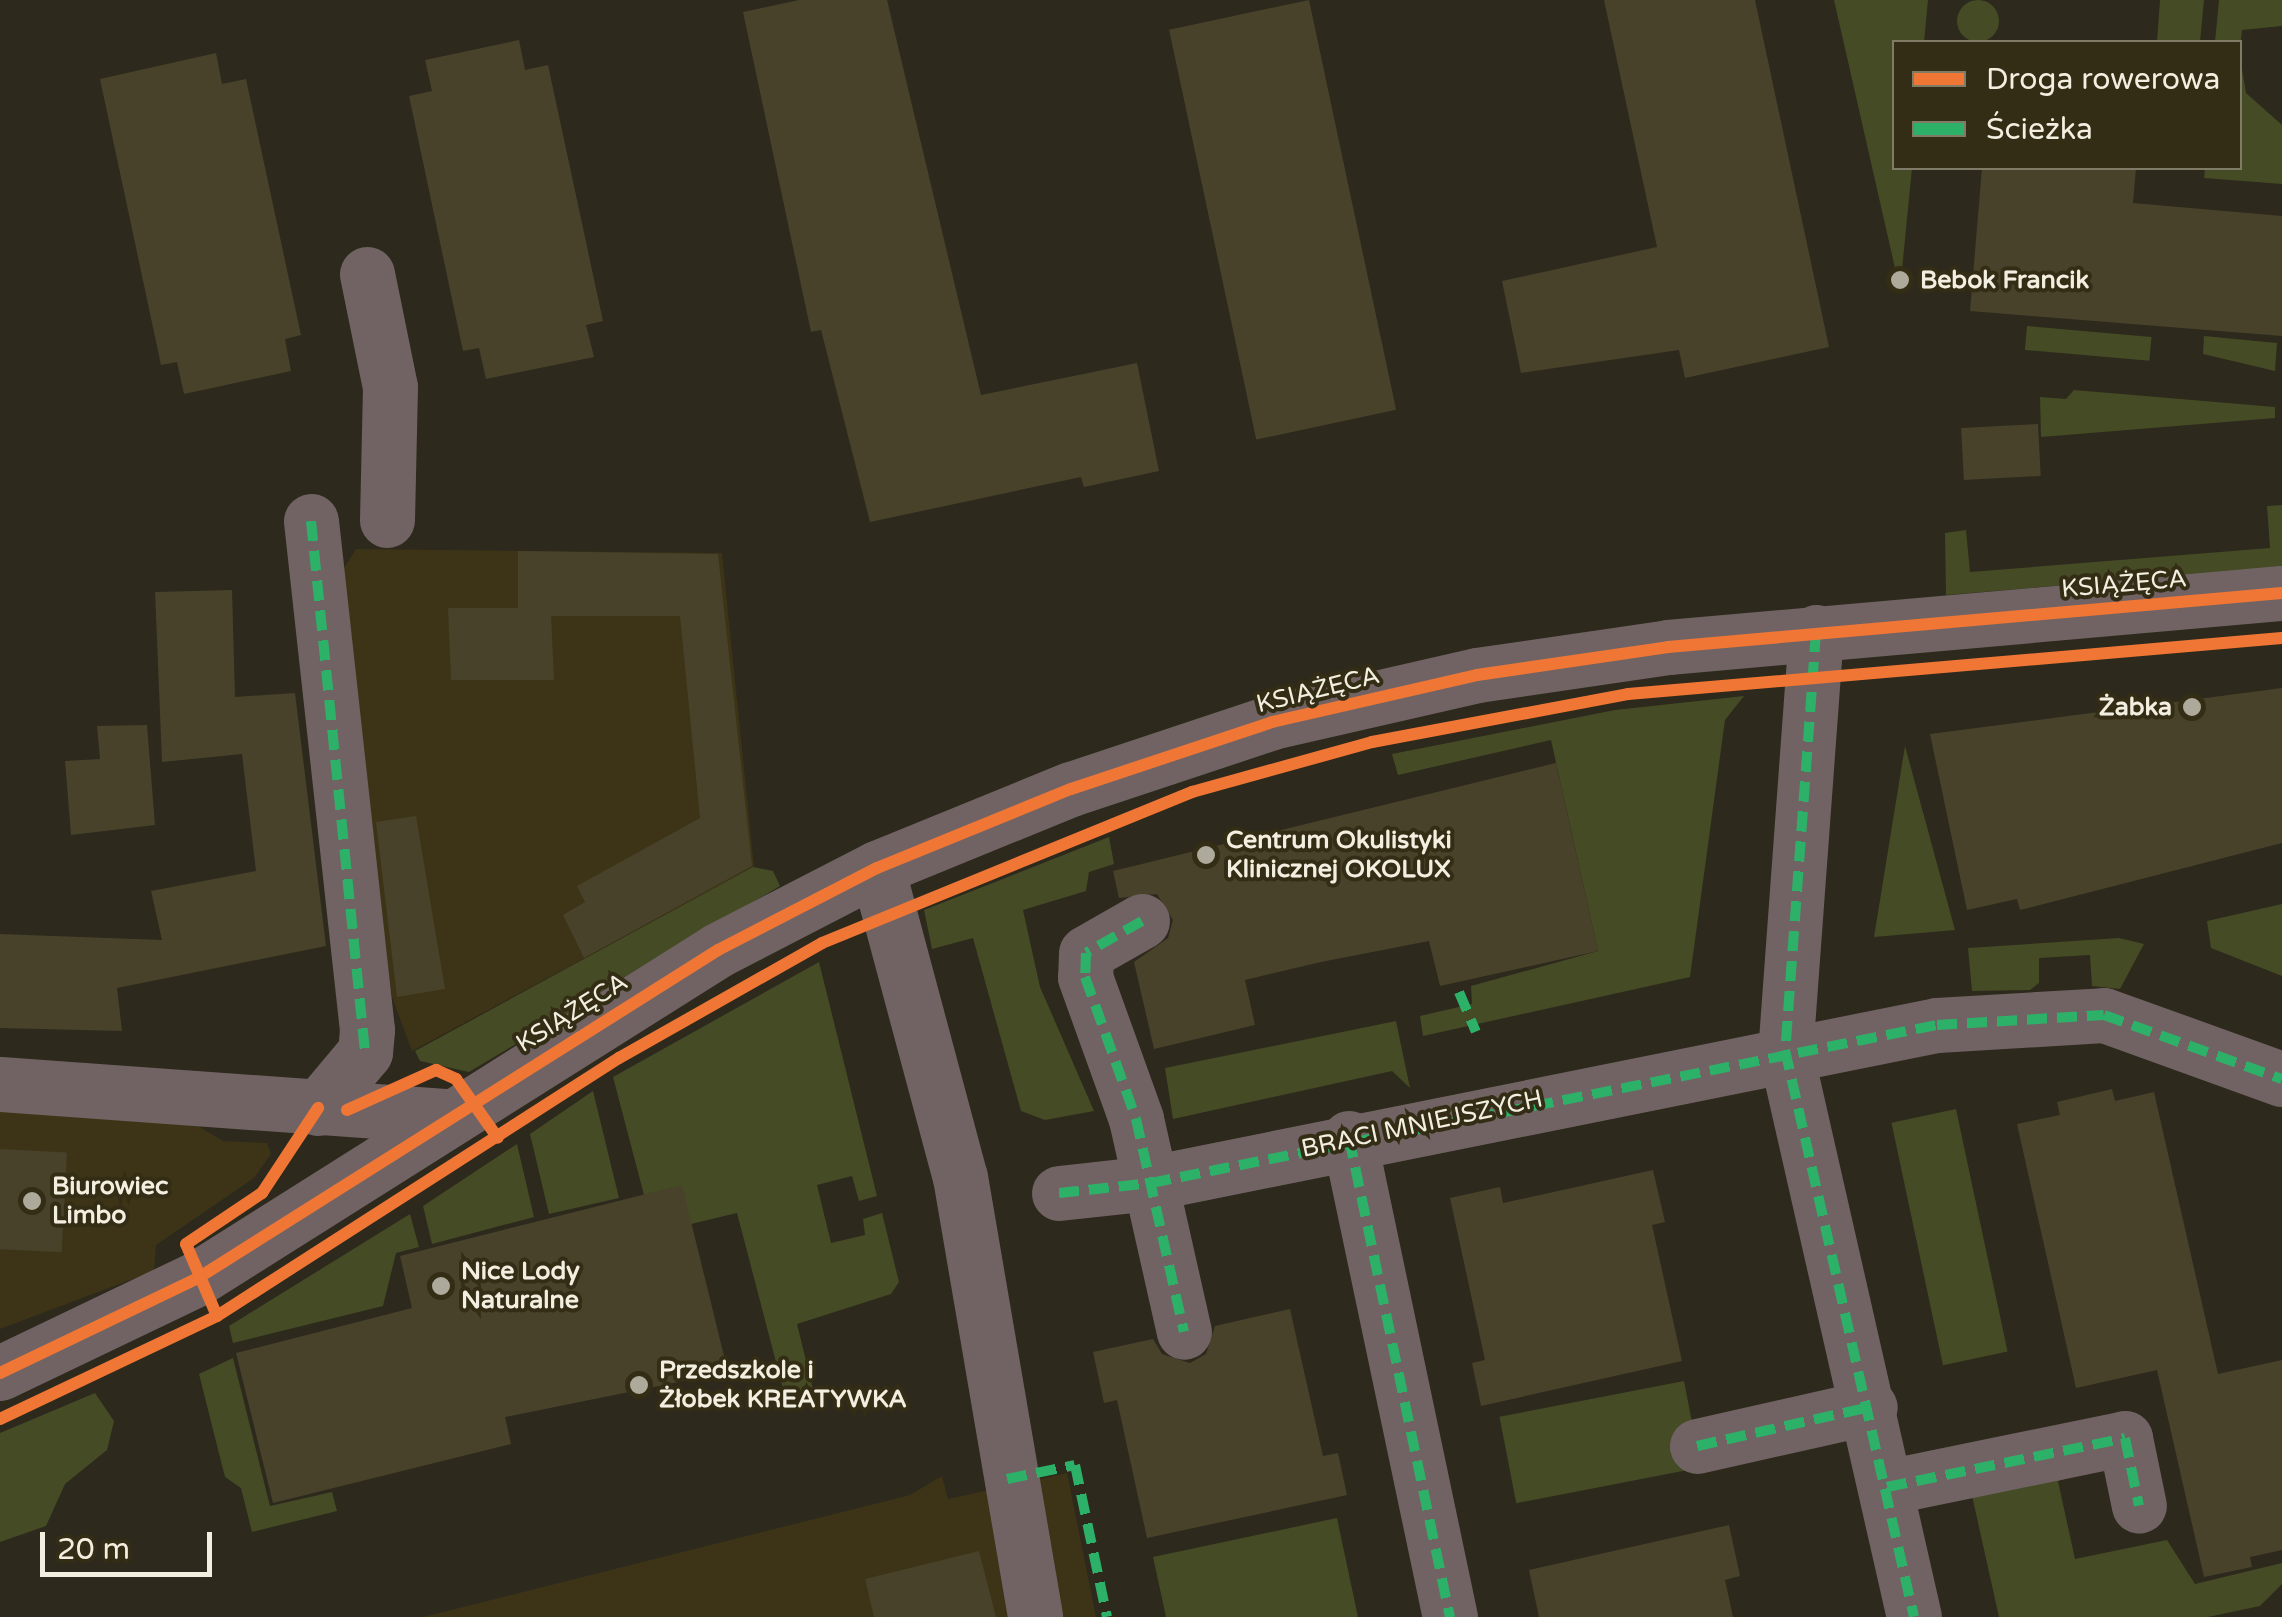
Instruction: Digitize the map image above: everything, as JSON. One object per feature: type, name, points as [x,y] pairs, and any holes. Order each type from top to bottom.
[{"type":"street","points":[[368,274],[390,387],[387,520]]},
{"type":"street","points":[[311,521],[365,1052],[318,1108]]},
{"type":"street","name":"KSIĄŻĘCA","points":[[0,1373],[198,1278],[718,950],[877,868],[1272,722],[1477,675],[1816,632],[2282,594]]},
{"type":"street","points":[[1816,632],[1785,1050],[1870,1407],[1914,1617]]},
{"type":"street","points":[[877,868],[960,1177],[1035,1617]]},
{"type":"street","points":[[1142,921],[1086,953],[1085,977],[1150,1183],[1184,1332]]},
{"type":"street","name":"BRACI MNIEJSZYCH","points":[[1059,1193],[1150,1183],[1349,1138],[1785,1050],[1937,1025],[2104,1015],[2282,1080]]},
{"type":"street","points":[[0,1084],[451,1116]]},
{"type":"street","points":[[318,1108],[342,1189]]},
{"type":"street","points":[[1349,1138],[1450,1617]]},
{"type":"street","points":[[1697,1446],[1870,1407]]},
{"type":"street","points":[[1887,1487],[2125,1438],[2139,1506]]},
{"type":"shaded area","points":[[356,549],[722,553],[754,867],[412,1051],[392,997],[367,823],[341,573]]},
{"type":"shaded area","points":[[0,1082],[143,1093],[223,1141],[267,1143],[271,1154],[254,1178],[156,1245],[154,1271],[0,1329]]},
{"type":"shaded area","points":[[1067,1473],[1096,1617],[423,1617],[910,1495],[942,1476],[948,1499]]},
{"type":"green space","points":[[1834,0],[1928,0],[1924,40],[1892,40],[1892,170],[1912,170],[1900,290]]},
{"type":"green space","points":[[2160,0],[2204,0],[2200,40],[2157,40]]},
{"type":"green space","points":[[2219,0],[2282,0],[2282,26],[2242,30],[2241,40],[2215,40]]},
{"type":"green space","points":[[1970,2],[1986,2],[1997,13],[1997,29],[1986,40],[1970,40],[1959,29],[1959,13]]},
{"type":"green space","points":[[2242,69],[2246,93],[2282,125],[2282,184],[2204,178],[2205,170],[2242,170]]},
{"type":"green space","points":[[2027,326],[2152,337],[2149,361],[2025,350]]},
{"type":"green space","points":[[2204,336],[2277,343],[2275,371],[2203,354]]},
{"type":"green space","points":[[2074,390],[2275,407],[2275,418],[2041,437],[2040,397],[2066,399]]},
{"type":"green space","points":[[2282,505],[2282,567],[1946,595],[1945,533],[1966,530],[1970,572],[2270,548],[2267,506]]},
{"type":"green space","points":[[1744,696],[1725,720],[1690,977],[1423,1036],[1420,1016],[1472,1004],[1471,986],[1598,951],[1551,740],[1398,775],[1392,754],[1615,710]]},
{"type":"green space","points":[[1905,746],[1955,930],[1874,937]]},
{"type":"green space","points":[[1109,837],[1114,864],[1089,872],[1086,891],[1023,910],[1040,987],[1094,1111],[1045,1120],[1021,1111],[973,938],[932,949],[924,910]]},
{"type":"green space","points":[[753,867],[773,871],[780,886],[469,1072],[420,1061],[415,1051]]},
{"type":"green space","points":[[2282,904],[2282,976],[2211,948],[2207,921]]},
{"type":"green space","points":[[2119,938],[2144,944],[2120,989],[2092,986],[2090,955],[2039,958],[2039,983],[2030,990],[1972,991],[1968,948]]},
{"type":"green space","points":[[819,962],[877,1196],[859,1201],[852,1176],[817,1185],[831,1243],[865,1235],[863,1219],[882,1213],[899,1282],[891,1294],[797,1324],[816,1401],[788,1408],[737,1213],[691,1224],[644,1195],[613,1077]]},
{"type":"green space","points":[[1396,1021],[1410,1088],[1392,1071],[1173,1119],[1165,1068]]},
{"type":"green space","points":[[593,1091],[619,1198],[549,1214],[530,1134]]},
{"type":"green space","points":[[1956,1109],[2008,1352],[1943,1365],[1891,1123]]},
{"type":"green space","points":[[517,1144],[534,1217],[432,1244],[423,1206]]},
{"type":"green space","points":[[410,1214],[419,1247],[396,1253],[383,1306],[233,1343],[229,1326]]},
{"type":"green space","points":[[233,1358],[270,1506],[332,1492],[337,1511],[252,1532],[241,1488],[225,1477],[199,1374]]},
{"type":"green space","points":[[1684,1381],[1701,1467],[1516,1503],[1499,1417]]},
{"type":"green space","points":[[95,1393],[114,1421],[107,1450],[65,1484],[46,1526],[0,1542],[0,1433]]},
{"type":"green space","points":[[2104,1467],[2058,1481],[2075,1559],[2167,1540],[2195,1584],[2282,1563],[2282,1584],[2260,1606],[2208,1617],[1999,1617],[1971,1491]]},
{"type":"green space","points":[[1337,1518],[1358,1617],[1166,1617],[1153,1557]]},
{"type":"building","points":[[799,0],[887,0],[981,395],[1137,363],[1159,471],[1084,487],[1081,477],[870,522],[821,330],[811,332],[743,12]]},
{"type":"building","points":[[1309,0],[1396,410],[1256,440],[1169,30]]},
{"type":"building","points":[[1604,0],[1755,0],[1829,347],[1685,378],[1679,350],[1521,373],[1502,281],[1657,247]]},
{"type":"building","points":[[519,40],[525,70],[548,65],[603,321],[586,325],[594,357],[486,379],[479,348],[463,351],[409,96],[432,91],[425,60]]},
{"type":"building","points":[[216,53],[222,84],[246,79],[301,335],[285,339],[291,371],[184,394],[177,362],[161,365],[100,79]]},
{"type":"building","points":[[1982,170],[2136,170],[2133,203],[2282,216],[2282,336],[1970,311]]},
{"type":"building","points":[[2038,424],[2041,476],[1964,480],[1961,428]]},
{"type":"building","points":[[518,551],[718,554],[752,866],[584,958],[563,915],[585,902],[577,886],[700,818],[680,616],[551,616],[554,680],[451,680],[448,608],[518,608]]},
{"type":"building","points":[[232,590],[235,697],[295,693],[326,946],[117,988],[122,1031],[0,1028],[0,934],[162,940],[151,891],[256,871],[242,754],[162,762],[155,592]]},
{"type":"building","points":[[2282,688],[2282,843],[2020,910],[2017,899],[1967,910],[1930,734]]},
{"type":"building","points":[[147,725],[155,825],[71,835],[65,761],[100,759],[97,726]]},
{"type":"building","points":[[1556,763],[1598,951],[1440,986],[1429,941],[1321,962],[1245,980],[1255,1025],[1154,1049],[1134,962],[1168,938],[1173,920],[1157,894],[1119,898],[1113,871]]},
{"type":"building","points":[[416,816],[445,989],[397,997],[376,822]]},
{"type":"building","points":[[2112,1089],[2115,1101],[2154,1092],[2218,1374],[2282,1360],[2282,1550],[2250,1557],[2252,1567],[2204,1577],[2157,1370],[2076,1388],[2017,1124],[2060,1115],[2057,1102]]},
{"type":"building","name":"Biurowiec Limbo","points":[[0,1149],[67,1153],[62,1252],[0,1249]]},
{"type":"building","points":[[1653,1170],[1665,1222],[1652,1225],[1682,1361],[1481,1406],[1472,1363],[1485,1360],[1450,1198],[1500,1187],[1503,1203]]},
{"type":"building","points":[[682,1185],[728,1372],[505,1417],[511,1444],[273,1503],[236,1353],[412,1308],[400,1256]]},
{"type":"building","points":[[1290,1309],[1323,1456],[1338,1453],[1347,1495],[1147,1538],[1117,1400],[1104,1403],[1093,1352],[1153,1339],[1162,1354],[1190,1363],[1206,1354],[1215,1326]]},
{"type":"building","points":[[1729,1525],[1740,1576],[1725,1580],[1733,1617],[1539,1617],[1529,1570]]},
{"type":"building","points":[[979,1551],[996,1617],[874,1617],[865,1579]]},
{"type":"marked path","points":[[311,521],[365,1052]]},
{"type":"marked path","points":[[1816,632],[1785,1050],[1914,1617]]},
{"type":"marked path","points":[[1142,921],[1086,953],[1085,977],[1136,1119],[1184,1332]]},
{"type":"marked path","points":[[1459,992],[1476,1032]]},
{"type":"marked path","points":[[1059,1193],[1151,1183],[1937,1025],[2104,1015],[2282,1079]]},
{"type":"marked path","points":[[1349,1138],[1450,1617]]},
{"type":"marked path","points":[[1697,1446],[1870,1407]]},
{"type":"marked path","points":[[1887,1487],[2125,1438],[2139,1506]]},
{"type":"marked path","points":[[1007,1479],[1075,1465],[1107,1617]]},
{"type":"cycle path","points":[[0,1373],[198,1278],[718,950],[877,868],[1071,789],[1272,722],[1477,675],[1668,647],[2282,593]]},
{"type":"cycle path","points":[[0,1419],[217,1316],[619,1058],[822,943],[1192,792],[1372,742],[1628,694],[2282,638]]},
{"type":"cycle path","points":[[347,1110],[436,1070],[456,1079],[498,1138]]},
{"type":"cycle path","points":[[217,1316],[186,1244],[262,1193],[318,1108]]},
{"type":"place","name":"Bebok Francik","points":[[1900,280]]},
{"type":"place","name":"Żabka","points":[[2192,707]]},
{"type":"place","name":"Centrum Okulistyki Klinicznej OKOLUX","points":[[1206,855]]},
{"type":"place","name":"Biurowiec Limbo","points":[[32,1201]]},
{"type":"place","name":"Nice Lody Naturalne","points":[[441,1286]]},
{"type":"place","name":"Przedszkole i Żłobek KREATYWKA","points":[[639,1385]]}]
